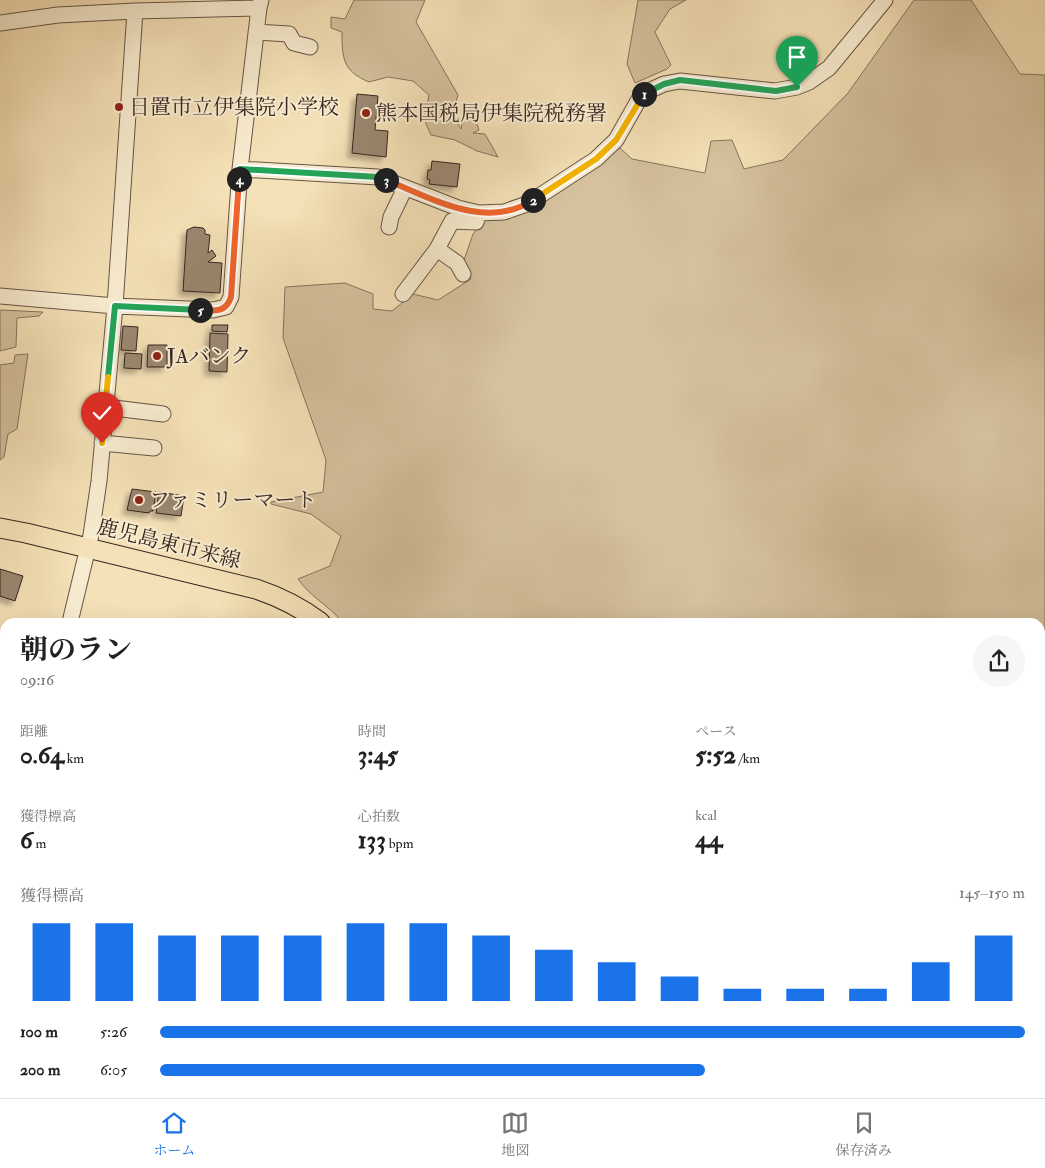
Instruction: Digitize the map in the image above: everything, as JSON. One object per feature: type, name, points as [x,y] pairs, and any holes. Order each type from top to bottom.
[{"type":"main road","name":"鹿児島東市来線","points":[[0,528],[26,532],[256,589],[278,596],[314,618]]},
{"type":"street","points":[[240,169],[378,177],[458,208],[479,213],[504,212],[527,204],[596,159],[616,140],[642,94],[664,84],[680,80],[776,91],[797,87],[809,82],[829,68],[884,0]]},
{"type":"street","points":[[0,23],[107,7],[135,11],[260,4],[240,169],[231,297],[226,307],[213,310],[115,306],[0,296]]},
{"type":"street","points":[[71,618],[88,547],[99,481],[115,306],[135,11]]},
{"type":"street","points":[[256,32],[290,30],[294,43],[310,47]]},
{"type":"street","points":[[389,227],[391,216],[405,188]]},
{"type":"street","points":[[404,294],[437,249],[452,220],[476,222],[479,213]]},
{"type":"street","points":[[437,249],[457,263],[463,274]]},
{"type":"street","points":[[106,407],[163,414]]},
{"type":"street","points":[[102,443],[154,448]]},
{"type":"shaded area","points":[[354,0],[425,0],[416,22],[458,95],[452,114],[461,129],[463,119],[473,119],[479,130],[473,133],[485,134],[498,157],[477,151],[455,140],[431,135],[424,119],[429,95],[413,81],[388,77],[369,82],[360,78],[349,68],[344,57],[342,32],[331,28],[331,17],[345,19]]},
{"type":"shaded area","points":[[638,0],[686,0],[670,9],[655,32],[671,65],[667,69],[635,83],[627,64]]},
{"type":"shaded area","points":[[914,0],[971,0],[1020,74],[1045,75],[1045,618],[338,618],[308,591],[298,579],[330,566],[341,536],[311,514],[271,504],[271,502],[323,492],[326,460],[283,338],[285,287],[345,283],[373,294],[373,309],[392,311],[413,294],[438,300],[471,279],[463,263],[473,234],[483,221],[506,218],[523,213],[568,186],[620,148],[632,159],[705,173],[711,141],[732,140],[744,169],[783,160],[848,93]]},
{"type":"shaded area","points":[[0,310],[43,312],[39,316],[17,318],[16,347],[0,351]]},
{"type":"shaded area","points":[[28,354],[17,429],[8,434],[4,457],[0,460],[0,365],[14,363],[15,355]]},
{"type":"building","name":"熊本国税局伊集院税務署","points":[[357,94],[378,96],[375,130],[388,131],[386,157],[352,153]]},
{"type":"building","points":[[432,161],[460,164],[457,187],[429,184],[430,180],[427,179],[428,170],[431,170]]},
{"type":"building","points":[[194,227],[203,228],[205,234],[210,235],[208,253],[212,250],[216,256],[208,262],[222,263],[220,293],[183,291],[187,230]]},
{"type":"building","points":[[212,325],[228,325],[227,332],[212,331]]},
{"type":"building","points":[[123,326],[138,327],[136,351],[121,350]]},
{"type":"building","points":[[210,333],[228,334],[227,372],[209,371]]},
{"type":"building","name":"JAバンク","points":[[148,345],[167,345],[167,367],[147,367]]},
{"type":"building","points":[[125,353],[142,354],[141,369],[124,368]]},
{"type":"building","points":[[132,489],[156,492],[153,511],[149,513],[127,510]]},
{"type":"building","points":[[159,492],[184,496],[181,516],[156,513]]},
{"type":"building","points":[[0,569],[23,576],[15,601],[0,596]]},
{"type":"place","name":"日置市立伊集院小学校","points":[[119,107]]},
{"type":"place","name":"熊本国税局伊集院税務署","points":[[366,113]]},
{"type":"place","name":"JAバンク","points":[[157,356]]},
{"type":"place","name":"ファミリーマート","points":[[139,500]]},
{"type":"route","points":[[102,443],[115,306],[217,310],[226,307],[229,303],[231,297],[240,169],[378,177],[458,208],[479,213],[504,212],[527,204],[596,159],[616,140],[642,94],[664,84],[680,80],[776,91],[797,87]]}]
